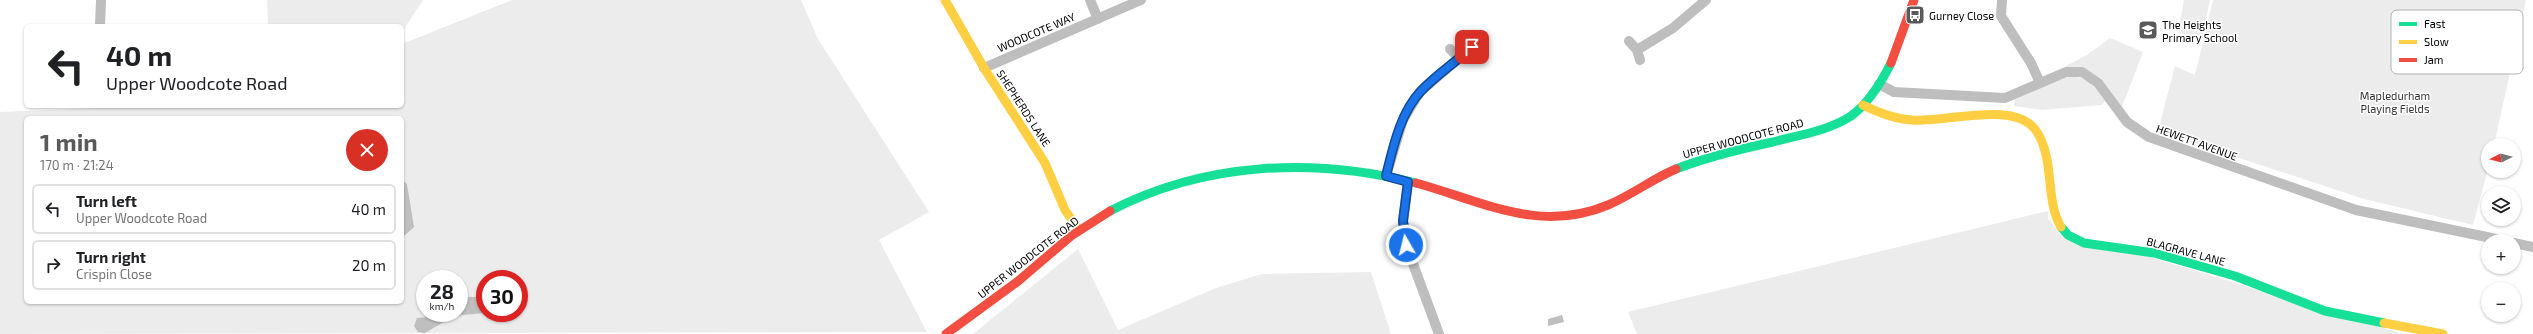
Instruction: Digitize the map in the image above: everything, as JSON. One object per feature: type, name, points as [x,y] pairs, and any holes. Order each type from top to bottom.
[{"type":"main road","name":"SHEPHERDS LANE","points":[[945,0],[984,68],[1044,163],[1065,210],[1079,230]]},
{"type":"main road","name":"UPPER WOODCOTE ROAD","points":[[946,334],[1026,274],[1079,230],[1137,199],[1179,183],[1236,171],[1302,165],[1343,168],[1386,176],[1438,189],[1511,214],[1540,217],[1575,215],[1602,208],[1662,175],[1688,165],[1726,153],[1818,131],[1840,123],[1863,105],[1879,84],[1914,0]]},
{"type":"main road","name":"BLAGRAVE LANE","points":[[1863,105],[1886,116],[1930,120],[2002,114],[2024,119],[2033,126],[2041,143],[2050,175],[2057,223],[2069,236],[2076,240],[2101,248],[2141,250],[2177,259],[2241,279],[2324,311],[2358,319],[2412,326],[2443,334]]},
{"type":"street","points":[[100,24],[101,0]]},
{"type":"street","points":[[1090,0],[1098,19]]},
{"type":"street","name":"WOODCOTE WAY","points":[[984,68],[1141,0]]},
{"type":"street","points":[[1637,50],[1673,28],[1706,0]]},
{"type":"street","points":[[2002,0],[2001,16],[2031,63],[2040,83]]},
{"type":"street","points":[[1629,41],[1637,50],[1640,60]]},
{"type":"street","points":[[1386,176],[1403,120],[1420,92],[1472,47]]},
{"type":"street","points":[[1450,49],[1459,58]]},
{"type":"street","name":"HEWETT AVENUE","points":[[1879,84],[1894,92],[2005,98],[2066,72],[2082,72],[2098,83],[2127,122],[2149,137],[2356,210],[2481,236]]},
{"type":"street","points":[[2002,114],[2005,98]]},
{"type":"street","points":[[1408,182],[1403,221],[1406,245],[1440,334]]},
{"type":"street","points":[[2521,244],[2533,247]]},
{"type":"green space","points":[[267,0],[423,0],[404,29],[404,24],[268,24]]},
{"type":"green space","points":[[512,0],[801,0],[818,39],[929,212],[879,240],[927,332],[0,334],[0,112],[95,108],[404,108],[404,43]]},
{"type":"green space","points":[[2184,0],[2210,0],[2202,38],[2178,33]]},
{"type":"green space","name":"Mapledurham Playing Fields","points":[[2213,0],[2526,0],[2523,14],[2523,10],[2391,10],[2391,74],[2510,74],[2496,138],[2481,138],[2481,178],[2486,178],[2483,186],[2481,186],[2481,195],[2473,225],[2364,199],[2158,131],[2175,66],[2195,75]]},
{"type":"green space","points":[[2110,38],[2143,52],[2122,107],[2098,78],[2091,73],[2083,69],[2065,69],[2064,67],[2087,55]]},
{"type":"green space","points":[[2070,76],[2082,78],[2098,91],[2105,101],[2102,105],[2042,110],[2014,106],[2015,97]]},
{"type":"green space","points":[[2048,211],[2048,218],[2062,237],[2143,255],[2403,334],[1637,334],[1628,312]]},
{"type":"green space","points":[[1078,249],[1118,330],[1216,288],[1262,274],[1371,272],[1391,334],[973,334]]},
{"type":"shaded area","points":[[404,182],[407,184],[414,227],[404,236]]},
{"type":"shaded area","points":[[468,297],[476,297],[476,314],[468,315]]},
{"type":"shaded area","points":[[1562,315],[1564,322],[1548,326],[1548,319]]},
{"type":"shaded area","points":[[416,321],[416,322],[444,322],[425,333],[418,332],[414,326]]},
{"type":"traffic: fast","points":[[1676,169],[1724,154],[1813,132],[1842,121],[1851,116],[1869,99],[1879,85],[1891,63]]},
{"type":"traffic: fast","points":[[1110,211],[1146,195],[1183,182],[1221,174],[1260,169],[1299,168],[1338,170],[1377,175],[1416,183]]},
{"type":"traffic: fast","points":[[2061,227],[2068,235],[2084,243],[2154,253],[2235,276],[2325,311],[2384,323]]},
{"type":"traffic: slow","points":[[945,0],[984,68],[1045,163],[1065,210],[1079,230]]},
{"type":"traffic: slow","points":[[1863,105],[1887,115],[1912,120],[1998,114],[2014,117],[2027,122],[2037,132],[2043,143],[2053,205],[2061,227]]},
{"type":"traffic: slow","points":[[2384,323],[2443,334]]},
{"type":"traffic: jam","points":[[1891,63],[1914,0]]},
{"type":"traffic: jam","points":[[1416,183],[1511,212],[1534,216],[1558,216],[1583,213],[1608,205],[1676,169]]},
{"type":"traffic: jam","points":[[946,334],[1017,282],[1071,236],[1110,211]]},
{"type":"place","name":"Gurney Close","points":[[1915,15]]},
{"type":"place","name":"The Heights Primary School","points":[[2148,30]]},
{"type":"route","points":[[1406,245],[1403,221],[1408,182],[1386,176],[1395,141],[1403,120],[1420,92],[1472,47]]}]
